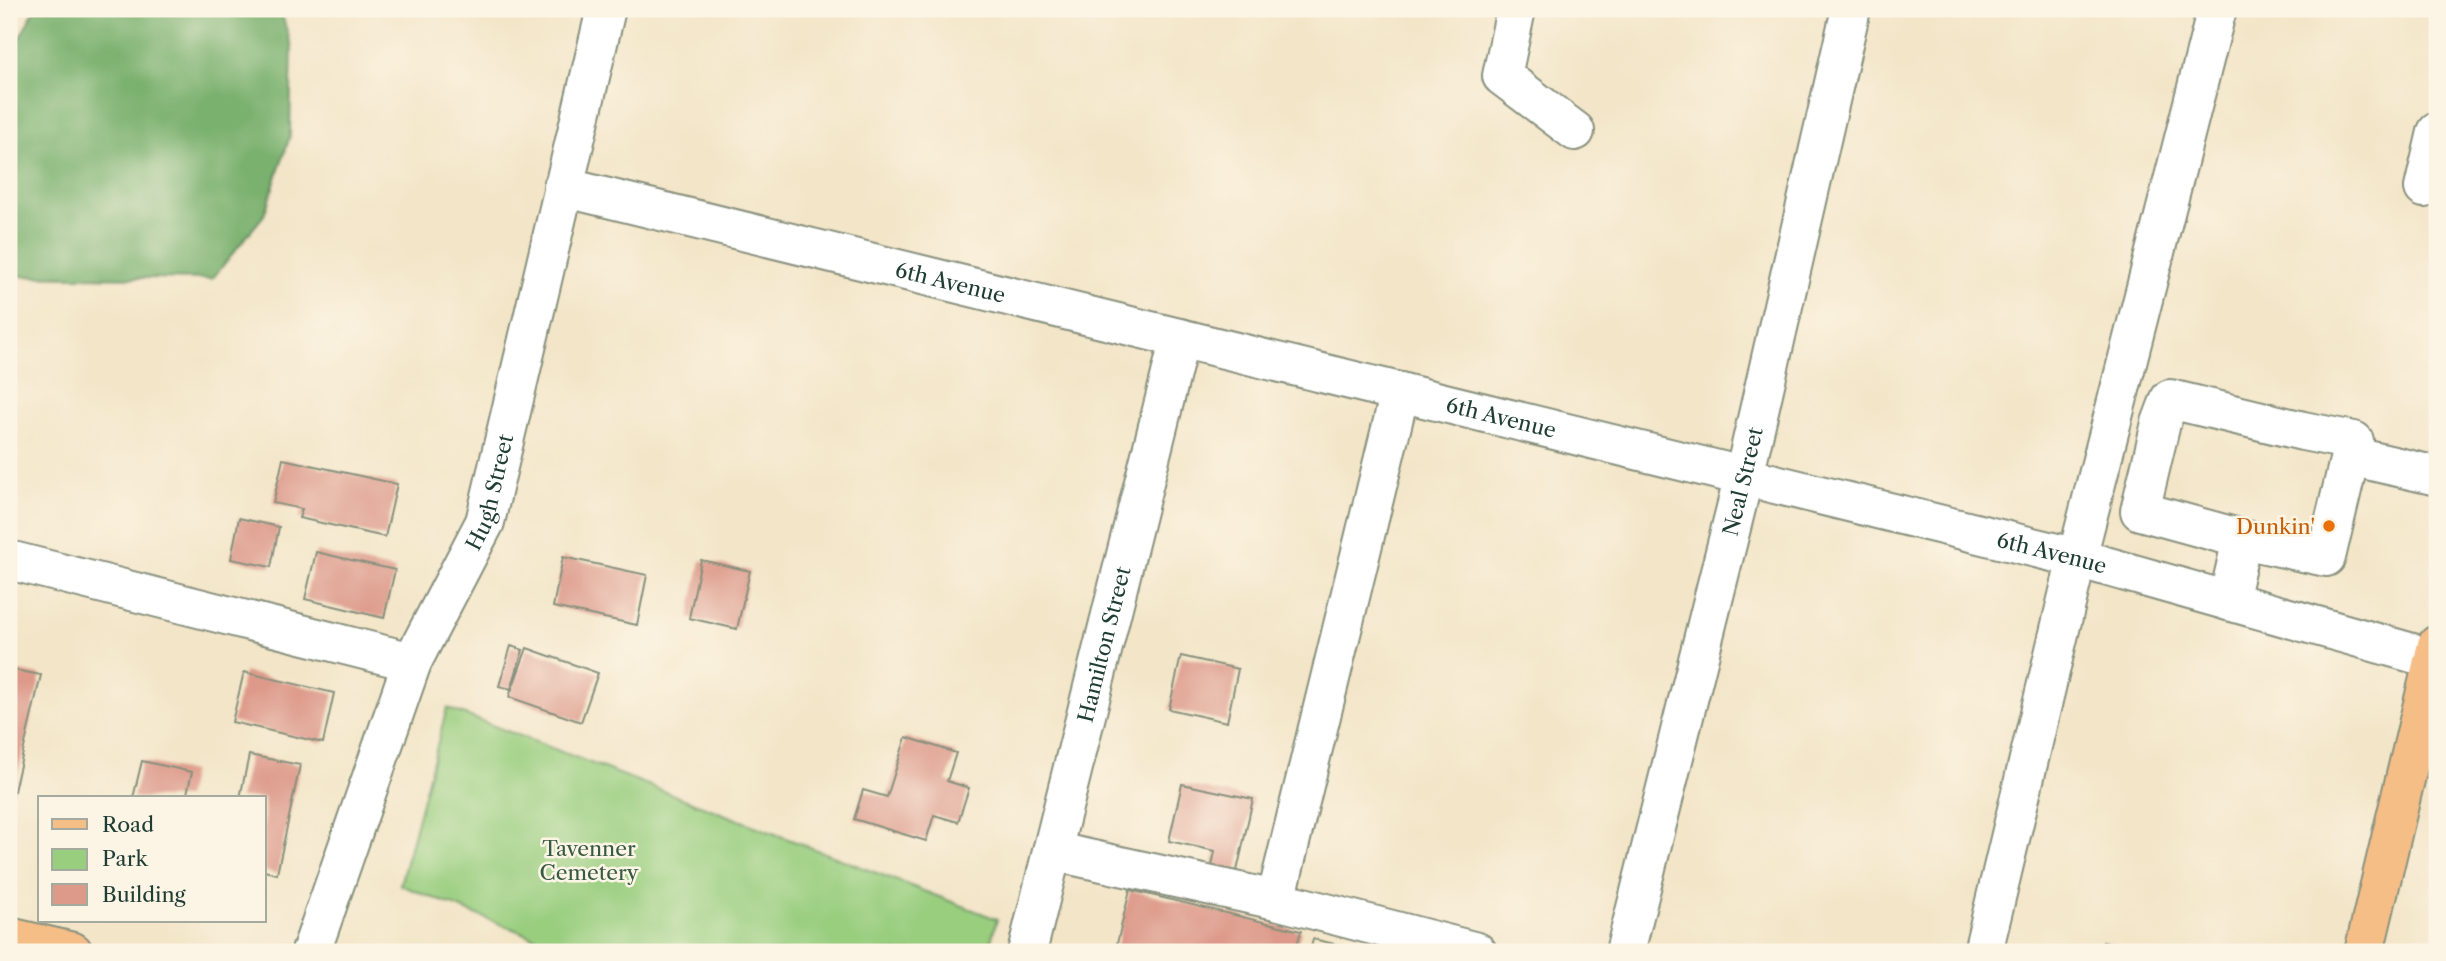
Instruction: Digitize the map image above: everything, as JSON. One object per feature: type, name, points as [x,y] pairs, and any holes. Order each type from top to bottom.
[{"type":"main road","points":[[2364,952],[2436,655]]},
{"type":"main road","points":[[9,937],[73,952]]},
{"type":"street","name":"Hugh Street","points":[[311,952],[412,662],[485,522],[606,9]]},
{"type":"street","points":[[1516,9],[1502,76],[1576,131]]},
{"type":"street","name":"Neal Street","points":[[1625,952],[1744,476],[1851,9]]},
{"type":"street","points":[[1983,952],[2077,558],[2217,9]]},
{"type":"street","points":[[2424,188],[2437,132]]},
{"type":"street","name":"6th Avenue","points":[[562,187],[2077,558],[2228,601],[2436,655]]},
{"type":"street","name":"Hamilton Street","points":[[1027,952],[1180,338]]},
{"type":"street","points":[[1276,900],[1401,391]]},
{"type":"street","points":[[2170,399],[2354,441],[2350,456],[2326,557],[2242,539],[2140,511],[2161,424],[2170,399]]},
{"type":"street","points":[[2350,456],[2437,476]]},
{"type":"street","points":[[2228,601],[2242,539]]},
{"type":"street","points":[[9,559],[412,662]]},
{"type":"street","points":[[1052,851],[1276,900],[1477,952]]},
{"type":"green space","points":[[35,9],[280,9],[292,47],[290,136],[264,215],[212,279],[9,276],[9,58]]},
{"type":"green space","name":"Tavenner Cemetery","points":[[447,708],[997,919],[988,952],[572,952],[400,885]]},
{"type":"building","points":[[283,459],[397,484],[385,537],[299,518],[302,509],[273,503]]},
{"type":"building","points":[[239,518],[279,527],[271,567],[231,559]]},
{"type":"building","points":[[316,552],[395,570],[384,618],[305,599]]},
{"type":"building","points":[[563,557],[647,575],[637,625],[553,607]]},
{"type":"building","points":[[701,560],[750,571],[737,629],[689,618]]},
{"type":"building","points":[[511,646],[523,650],[511,689],[499,686]]},
{"type":"building","points":[[527,648],[598,673],[581,722],[509,697]]},
{"type":"building","points":[[1181,656],[1238,669],[1227,722],[1169,709]]},
{"type":"building","points":[[9,669],[41,675],[14,791],[9,790]]},
{"type":"building","points":[[244,672],[334,693],[323,743],[232,722]]},
{"type":"building","points":[[906,737],[956,753],[947,781],[969,788],[958,822],[934,815],[926,841],[854,819],[863,790],[887,797]]},
{"type":"building","points":[[249,755],[300,765],[277,874],[266,871],[266,796],[240,796]]},
{"type":"building","points":[[142,761],[192,772],[186,796],[133,796]]},
{"type":"building","points":[[1182,784],[1253,799],[1237,871],[1212,866],[1215,851],[1169,841]]},
{"type":"building","points":[[1130,890],[1301,931],[1295,952],[1115,952]]},
{"type":"building","points":[[1313,939],[1365,951],[1365,952],[1310,952]]},
{"type":"building","points":[[2103,942],[2143,951],[2143,952],[2100,952]]},
{"type":"place","name":"Dunkin'","points":[[2329,526]]}]
